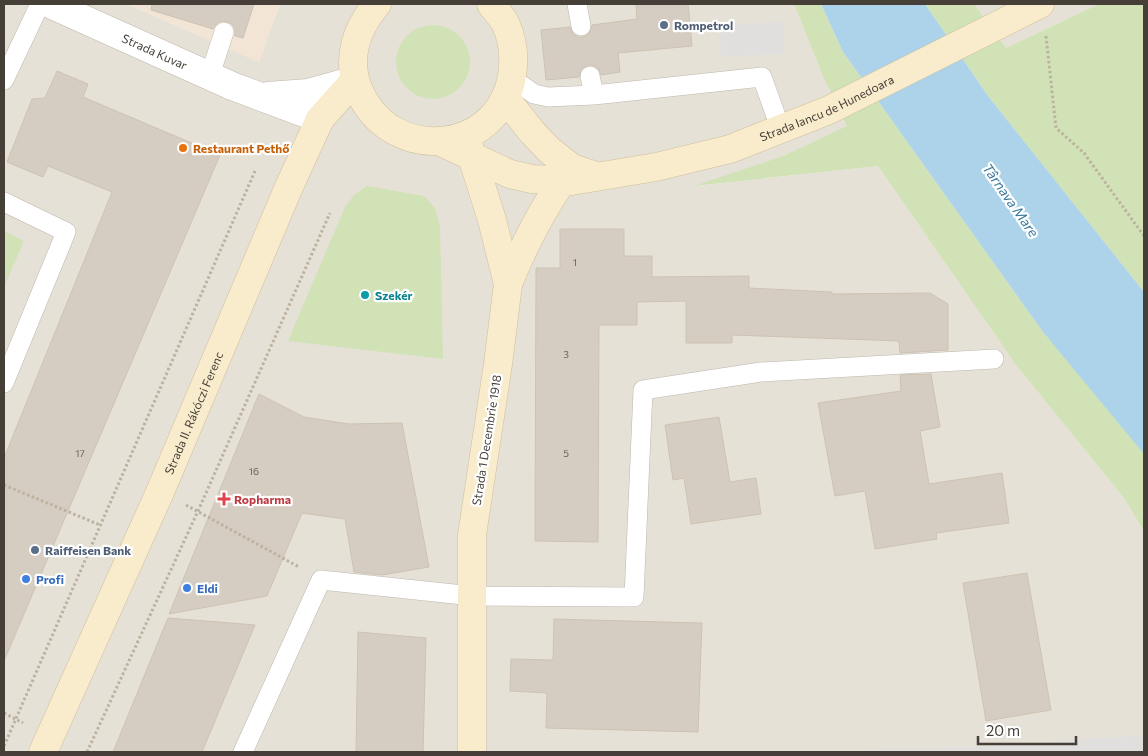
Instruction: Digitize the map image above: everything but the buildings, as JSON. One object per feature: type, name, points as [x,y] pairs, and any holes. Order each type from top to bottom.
[{"type":"main road","points":[[377,4],[365,18],[356,37],[352,58],[355,80],[363,101],[377,119],[396,132],[418,140],[460,144],[495,114],[509,89],[514,51],[506,25],[490,4]]},
{"type":"main road","name":"Strada Iancu de Hunedoara","points":[[460,144],[510,174],[532,179],[572,181],[656,167],[730,149],[829,110],[1040,4]]},
{"type":"main road","name":"Strada II. Rákóczi Ferenc","points":[[43,752],[160,492],[288,189],[320,120],[355,80]]},
{"type":"main road","name":"Strada Iancu de Hunedoara","points":[[509,89],[532,132],[549,150],[572,168],[600,177]]},
{"type":"main road","name":"Strada 1 Decembrie 1918","points":[[460,144],[492,220],[508,284],[472,535],[472,752]]},
{"type":"main road","points":[[508,284],[528,237],[544,208],[563,180]]},
{"type":"street","name":"Strada Kuvar","points":[[50,4],[232,86],[320,120]]},
{"type":"street","name":"Strada Kuvar","points":[[261,96],[308,93],[355,80]]},
{"type":"lane","points":[[4,80],[40,4]]},
{"type":"lane","points":[[577,4],[581,26]]},
{"type":"lane","points":[[210,75],[224,32]]},
{"type":"lane","points":[[590,76],[594,95]]},
{"type":"lane","points":[[509,89],[548,97],[594,95],[762,77],[781,130]]},
{"type":"lane","points":[[4,202],[66,232],[4,383]]},
{"type":"lane","points":[[243,752],[321,580],[473,596],[634,597],[643,390],[762,372],[994,359]]},
{"type":"path","points":[[1045,31],[1056,128],[1084,153],[1144,236]]},
{"type":"path","points":[[4,746],[255,171]]},
{"type":"path","points":[[87,752],[198,511],[330,213]]},
{"type":"path","points":[[4,485],[100,525]]},
{"type":"path","points":[[160,492],[198,511],[321,580]]},
{"type":"shaded area","points":[[4,4],[127,4],[259,62],[280,4],[794,4],[822,74],[848,126],[783,156],[697,186],[878,166],[1016,365],[1124,498],[1144,531],[1144,752],[4,752]]},
{"type":"shaded area","points":[[127,4],[280,4],[259,62]]},
{"type":"shaded area","points":[[974,4],[1099,4],[1006,48]]},
{"type":"shaded area","points":[[784,22],[785,54],[721,57],[719,25]]},
{"type":"shaded area","points":[[1144,735],[1144,752],[796,752],[978,747]]},
{"type":"green space","points":[[794,4],[821,4],[843,52],[1043,332],[1144,454],[1144,531],[1124,498],[1016,365],[878,166],[694,186],[783,156],[847,126],[822,74]]},
{"type":"green space","points":[[925,4],[974,4],[1006,48],[1099,4],[1144,4],[1144,292],[988,96]]},
{"type":"green space","points":[[426,25],[440,25],[454,31],[464,41],[470,55],[468,76],[454,93],[440,99],[426,99],[412,93],[402,83],[396,69],[396,55],[402,41],[412,31]]},
{"type":"green space","points":[[367,186],[424,196],[435,208],[440,226],[443,359],[288,341],[345,207],[354,195]]},
{"type":"green space","points":[[4,231],[24,241],[4,287]]},
{"type":"water","name":"Târnava Mare","points":[[821,4],[925,4],[988,96],[1144,292],[1144,454],[1043,332],[843,52]]},
{"type":"place","name":"Rompetrol","points":[[664,25]]},
{"type":"place","name":"Restaurant Pethő","points":[[183,148]]},
{"type":"place","name":"Szekér","points":[[365,295]]},
{"type":"place","name":"Ropharma","points":[[224,499]]},
{"type":"place","name":"Raiffeisen Bank","points":[[35,550]]},
{"type":"place","name":"Profi","points":[[26,579]]},
{"type":"place","name":"Eldi","points":[[187,588]]}]
